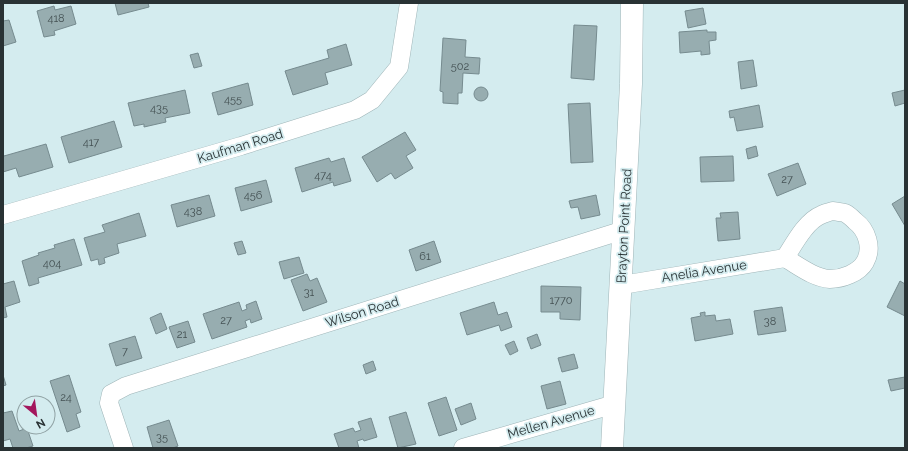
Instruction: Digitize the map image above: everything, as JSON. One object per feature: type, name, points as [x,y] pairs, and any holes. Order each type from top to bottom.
[{"type":"street","name":"Kaufman Road","points":[[3,215],[241,146],[355,110],[372,100],[399,67],[409,3]]},
{"type":"street","name":"Brayton Point Road","points":[[612,448],[622,285],[631,84],[632,3]]},
{"type":"street","points":[[833,211],[846,213],[860,224],[868,238],[868,249],[865,262],[856,271],[845,277],[830,279],[809,273],[786,258],[799,236],[812,221],[820,215],[833,211]]},
{"type":"street","name":"Wilson Road","points":[[124,448],[110,404],[111,394],[126,386],[624,230]]},
{"type":"street","name":"Anelia Avenue","points":[[622,285],[786,258]]},
{"type":"street","name":"Mellen Avenue","points":[[463,448],[615,404]]},
{"type":"building","points":[[115,3],[148,3],[149,7],[118,15]]},
{"type":"building","points":[[54,6],[55,10],[71,6],[76,24],[54,31],[55,35],[44,37],[37,11]]},
{"type":"building","points":[[703,8],[706,24],[688,28],[685,11]]},
{"type":"building","points":[[9,20],[16,42],[3,46],[3,21]]},
{"type":"building","points":[[574,25],[597,26],[594,80],[571,78]]},
{"type":"building","points":[[707,30],[707,32],[716,32],[716,40],[709,41],[710,54],[701,55],[701,51],[680,53],[679,32]]},
{"type":"building","points":[[443,38],[466,40],[465,57],[480,58],[479,74],[463,73],[462,93],[458,93],[458,104],[443,103],[443,92],[440,91]]},
{"type":"building","points":[[346,44],[352,65],[325,73],[328,84],[293,95],[285,71],[329,58],[327,50]]},
{"type":"building","points":[[198,53],[202,66],[194,68],[190,55]]},
{"type":"building","points":[[753,60],[757,86],[741,89],[738,62]]},
{"type":"building","points":[[248,83],[253,105],[218,115],[212,93]]},
{"type":"building","points":[[481,87],[486,89],[488,94],[486,99],[481,101],[476,99],[474,94],[476,89]]},
{"type":"building","points":[[185,90],[190,113],[165,118],[166,122],[144,127],[144,124],[134,126],[128,103]]},
{"type":"building","points":[[905,90],[905,103],[895,106],[892,93]]},
{"type":"building","points":[[590,103],[593,162],[571,163],[568,104]]},
{"type":"building","points":[[759,105],[763,127],[737,131],[734,117],[730,118],[729,111]]},
{"type":"building","points":[[114,121],[122,147],[69,163],[61,137]]},
{"type":"building","points":[[405,132],[416,150],[406,156],[413,168],[395,179],[391,173],[377,182],[362,157]]},
{"type":"building","points":[[46,144],[53,167],[19,177],[16,168],[3,172],[3,154],[4,156]]},
{"type":"building","points":[[756,146],[758,156],[748,159],[746,149]]},
{"type":"building","points":[[733,156],[734,181],[701,182],[700,157]]},
{"type":"building","points":[[329,158],[331,162],[344,158],[351,181],[334,186],[333,182],[302,192],[295,168]]},
{"type":"building","points":[[798,163],[806,184],[777,196],[768,174]]},
{"type":"building","points":[[266,180],[272,202],[241,211],[235,188]]},
{"type":"building","points":[[209,195],[215,216],[177,227],[171,205]]},
{"type":"building","points":[[596,195],[600,215],[581,219],[578,207],[571,208],[569,201]]},
{"type":"building","points":[[905,196],[905,226],[892,204]]},
{"type":"building","points":[[738,212],[740,239],[718,241],[716,218],[721,218],[720,213]]},
{"type":"building","points":[[139,213],[146,236],[117,244],[119,253],[104,258],[105,263],[99,265],[98,259],[91,261],[84,238],[105,232],[102,225]]},
{"type":"building","points":[[74,239],[82,265],[38,278],[39,283],[29,286],[22,261],[39,255],[38,253],[55,248],[54,245]]},
{"type":"building","points":[[242,241],[246,253],[238,255],[234,243]]},
{"type":"building","points":[[434,241],[441,262],[416,271],[409,250]]},
{"type":"building","points":[[299,257],[304,273],[284,279],[279,262]]},
{"type":"building","points":[[307,274],[310,281],[317,278],[327,302],[303,311],[291,280]]},
{"type":"building","points":[[14,281],[20,302],[5,307],[7,317],[3,318],[3,284]]},
{"type":"building","points":[[900,281],[905,284],[905,316],[887,307]]},
{"type":"building","points":[[541,286],[581,287],[580,320],[560,319],[560,312],[541,312]]},
{"type":"building","points":[[256,301],[262,319],[251,323],[250,319],[245,321],[247,327],[212,339],[203,314],[239,302],[242,311],[247,309],[246,305]]},
{"type":"building","points":[[494,302],[498,315],[507,312],[512,327],[501,331],[499,325],[467,335],[460,313]]},
{"type":"building","points":[[782,307],[786,331],[758,335],[754,311]]},
{"type":"building","points":[[705,312],[705,316],[715,315],[716,321],[730,319],[733,334],[695,341],[691,318],[701,316],[700,313]]},
{"type":"building","points":[[161,313],[167,329],[156,334],[150,318]]},
{"type":"building","points":[[188,321],[195,342],[177,348],[169,327]]},
{"type":"building","points":[[537,334],[541,345],[531,349],[527,338]]},
{"type":"building","points":[[135,336],[142,358],[116,366],[109,344]]},
{"type":"building","points":[[514,341],[518,351],[510,355],[505,345]]},
{"type":"building","points":[[574,354],[578,368],[562,372],[558,358]]},
{"type":"building","points":[[373,361],[376,370],[366,374],[363,365]]},
{"type":"building","points":[[3,375],[6,385],[3,386]]},
{"type":"building","points":[[69,375],[81,412],[76,414],[80,427],[67,432],[56,395],[55,395],[50,381]]},
{"type":"building","points":[[905,377],[905,388],[891,391],[888,380]]},
{"type":"building","points":[[560,381],[566,404],[547,409],[541,386]]},
{"type":"building","points":[[446,397],[457,430],[439,436],[428,403]]},
{"type":"building","points":[[471,403],[476,419],[461,425],[455,409]]},
{"type":"building","points":[[12,411],[16,422],[16,435],[29,435],[33,446],[26,448],[13,448],[10,439],[3,441],[3,413]]},
{"type":"building","points":[[406,412],[416,444],[398,448],[389,417]]},
{"type":"building","points":[[371,418],[377,437],[364,441],[363,439],[357,441],[359,448],[339,448],[334,434],[353,428],[355,432],[361,430],[358,422]]},
{"type":"building","points":[[169,420],[178,446],[173,448],[153,448],[147,427]]}]
